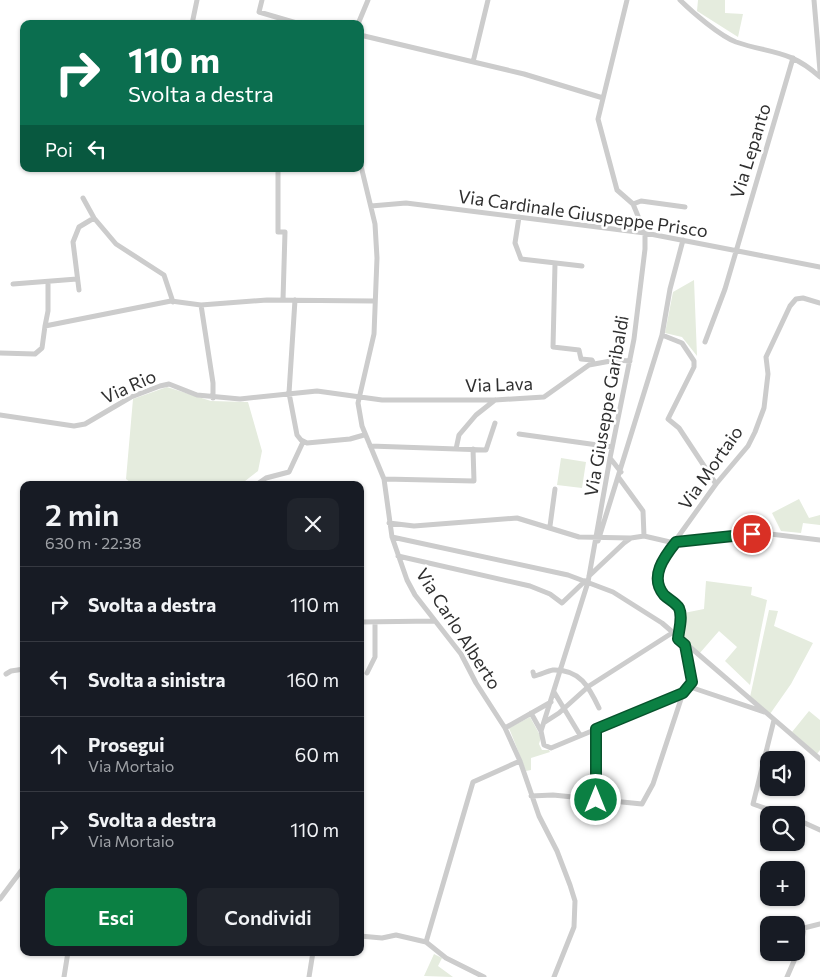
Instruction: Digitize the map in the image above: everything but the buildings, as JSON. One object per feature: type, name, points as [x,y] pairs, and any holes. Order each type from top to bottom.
[{"type":"street","points":[[193,20],[197,0]]},
{"type":"street","points":[[262,0],[259,12],[286,20]]},
{"type":"street","points":[[360,20],[368,0]]},
{"type":"street","points":[[473,62],[488,0]]},
{"type":"street","points":[[627,0],[598,119],[617,190],[633,204],[645,233]]},
{"type":"street","points":[[680,0],[734,41],[768,49],[793,58],[820,77]]},
{"type":"street","points":[[814,0],[820,71]]},
{"type":"street","points":[[364,36],[524,74],[603,98]]},
{"type":"street","name":"Via Lepanto","points":[[705,342],[716,317],[793,58]]},
{"type":"street","points":[[278,172],[280,194],[278,232],[285,232],[283,300]]},
{"type":"street","points":[[358,398],[374,334],[373,301],[376,250],[371,206],[362,172]]},
{"type":"street","points":[[83,198],[94,218],[116,244],[164,275],[173,302]]},
{"type":"street","points":[[633,204],[641,201],[686,207]]},
{"type":"street","name":"Via Cardinale Giuspeppe Prisco","points":[[371,206],[406,204],[645,233],[820,267]]},
{"type":"street","points":[[519,217],[515,243],[518,255],[521,258],[555,264],[582,266]]},
{"type":"street","points":[[79,290],[73,242],[74,235],[79,227],[94,218]]},
{"type":"street","name":"Via Giuseppe Garibaldi","points":[[598,538],[610,458],[630,361],[644,258],[645,233]]},
{"type":"street","points":[[541,732],[587,580],[593,554],[620,475],[662,335],[670,290],[683,240]]},
{"type":"street","points":[[555,264],[553,348],[580,350],[581,359],[592,360],[594,364]]},
{"type":"street","points":[[13,284],[77,279]]},
{"type":"street","points":[[0,353],[35,354],[42,348],[48,311],[48,282]]},
{"type":"street","name":"Via Mortaio","points":[[678,639],[681,615],[678,606],[663,594],[658,585],[658,570],[665,555],[716,484],[748,446],[755,432],[764,408],[768,374],[766,357],[790,306],[796,299],[803,298],[820,303]]},
{"type":"street","points":[[45,326],[173,302],[202,305],[283,300],[373,301]]},
{"type":"street","points":[[295,300],[288,393],[297,435],[306,443],[350,439],[364,434]]},
{"type":"street","points":[[202,305],[213,383],[213,398]]},
{"type":"street","points":[[662,335],[682,343],[694,360],[694,367],[668,419],[679,428],[716,484]]},
{"type":"street","name":"Via Lava","points":[[358,398],[412,401],[495,400],[544,397],[577,372],[594,364],[616,360],[630,361]]},
{"type":"street","name":"Via Rio","points":[[0,415],[74,426],[85,424],[131,397],[169,384],[198,395],[213,398],[240,399],[317,391],[358,398]]},
{"type":"street","name":"Via Carlo Alberto","points":[[358,398],[358,412],[364,434],[384,479],[389,523],[398,556],[415,595],[461,654],[505,728],[520,761],[531,796],[557,851],[575,901],[574,927],[553,977]]},
{"type":"street","points":[[456,449],[459,434],[476,415],[495,400]]},
{"type":"street","points":[[370,446],[486,450],[495,423]]},
{"type":"street","points":[[519,434],[612,447]]},
{"type":"street","points":[[262,481],[266,478],[289,472],[303,442]]},
{"type":"street","points":[[384,479],[474,481],[473,449]]},
{"type":"street","points":[[610,458],[643,511],[644,536]]},
{"type":"street","points":[[550,526],[555,489]]},
{"type":"street","points":[[389,523],[414,526],[517,518],[550,526],[572,535],[598,538],[644,536],[665,542],[676,542],[738,535],[777,534],[820,540]]},
{"type":"street","points":[[392,537],[568,575],[587,580],[621,597],[656,619],[820,758]]},
{"type":"street","points":[[398,556],[530,586],[550,594],[562,603],[631,538]]},
{"type":"street","points":[[364,622],[436,621]]},
{"type":"street","points":[[368,673],[375,657],[375,622]]},
{"type":"street","points":[[545,722],[589,686],[672,633]]},
{"type":"street","points":[[531,713],[541,732],[544,745],[551,748],[683,693],[690,687],[692,678],[685,645]]},
{"type":"street","points":[[6,674],[20,670]]},
{"type":"street","points":[[533,672],[534,676],[552,670],[575,675],[589,686],[599,708]]},
{"type":"street","points":[[690,687],[764,712]]},
{"type":"street","points":[[554,692],[580,735]]},
{"type":"street","points":[[531,796],[540,795],[642,804],[646,799],[683,693]]},
{"type":"street","points":[[505,728],[551,702]]},
{"type":"street","points":[[760,806],[753,804],[774,720]]},
{"type":"street","points":[[596,729],[596,800]]},
{"type":"street","points":[[426,942],[473,782],[520,761]]},
{"type":"street","points":[[805,823],[820,830]]},
{"type":"street","points":[[0,899],[20,872]]},
{"type":"street","points":[[787,977],[801,945],[804,928],[820,924]]},
{"type":"street","points":[[364,936],[382,938],[396,935],[426,942],[446,958],[484,977]]},
{"type":"street","points":[[64,977],[67,956]]},
{"type":"street","points":[[309,977],[312,956]]},
{"type":"shaded area","points":[[698,0],[725,0],[725,13],[743,14],[738,37],[697,11]]},
{"type":"shaded area","points":[[694,280],[697,356],[682,337],[665,333],[673,292]]},
{"type":"shaded area","points":[[167,387],[211,401],[248,402],[262,451],[258,471],[245,481],[129,481],[126,479],[133,399]]},
{"type":"shaded area","points":[[561,458],[586,462],[582,488],[557,485]]},
{"type":"shaded area","points":[[799,499],[809,518],[820,515],[820,525],[803,523],[801,533],[781,531],[772,513]]},
{"type":"shaded area","points":[[706,581],[752,587],[751,595],[767,600],[750,685],[725,661],[737,647],[719,631],[699,654],[684,636],[684,613],[704,609]]},
{"type":"shaded area","points":[[769,610],[778,611],[774,626],[813,643],[791,684],[770,714],[750,697]]},
{"type":"shaded area","points":[[809,711],[820,720],[820,750],[817,754],[792,732]]},
{"type":"shaded area","points":[[530,717],[541,737],[539,744],[542,750],[549,750],[550,752],[531,758],[531,770],[526,771],[509,728]]},
{"type":"shaded area","points":[[434,954],[442,958],[438,966],[453,977],[424,976]]},
{"type":"route","points":[[596,800],[596,729],[683,693],[690,687],[692,682],[685,645],[678,639],[681,615],[678,606],[663,594],[658,585],[658,570],[665,555],[676,542],[752,534]]}]
